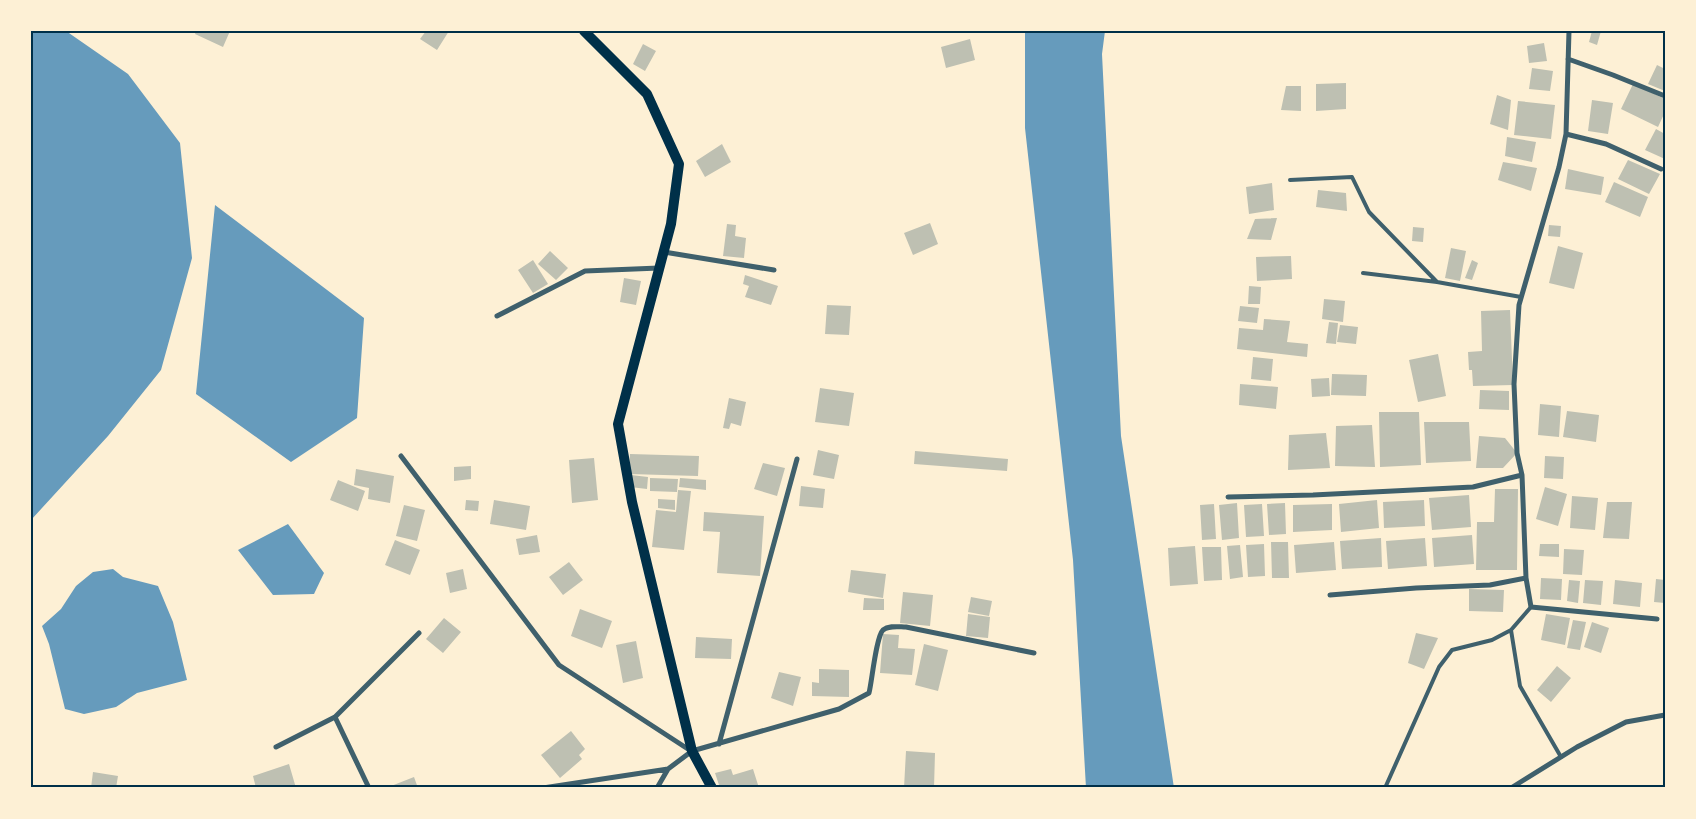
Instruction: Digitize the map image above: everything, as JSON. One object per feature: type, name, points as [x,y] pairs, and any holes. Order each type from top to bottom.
[{"type":"main road","points":[[584,31],[647,94],[679,164],[672,224],[618,424],[632,502],[692,751],[712,788]]},
{"type":"street","points":[[1569,31],[1566,134],[1559,167],[1519,305],[1514,384],[1517,453],[1522,476],[1526,578],[1531,607],[1657,619]]},
{"type":"street","points":[[1568,59],[1613,74],[1665,96]]},
{"type":"street","points":[[1566,134],[1606,144],[1661,169]]},
{"type":"street","points":[[664,252],[774,270]]},
{"type":"street","points":[[498,316],[585,271],[660,268]]},
{"type":"street","points":[[401,456],[559,665],[692,751]]},
{"type":"street","points":[[719,744],[797,459]]},
{"type":"street","points":[[1228,497],[1473,487],[1522,476]]},
{"type":"street","points":[[1330,596],[1416,588],[1490,585],[1526,578]]},
{"type":"street","points":[[657,788],[668,769],[692,751],[839,709],[869,693],[877,646],[880,634],[884,629],[893,626],[906,627],[1034,653]]},
{"type":"street","points":[[276,747],[335,718],[419,633]]},
{"type":"street","points":[[1511,788],[1561,757],[1626,722],[1665,715]]},
{"type":"street","points":[[335,718],[368,788]]},
{"type":"street","points":[[543,788],[668,769]]},
{"type":"lane","points":[[1290,180],[1352,178],[1369,212],[1438,282]]},
{"type":"lane","points":[[1363,273],[1438,282],[1521,297]]},
{"type":"lane","points":[[1385,788],[1439,667],[1452,650],[1492,640],[1511,630],[1531,607]]},
{"type":"lane","points":[[1511,630],[1520,686],[1561,757]]},
{"type":"water","points":[[31,31],[66,31],[128,74],[180,143],[192,258],[161,370],[108,436],[31,520]]},
{"type":"water","points":[[1025,31],[1105,31],[1102,54],[1121,436],[1174,788],[1086,788],[1073,560],[1025,128]]},
{"type":"water","points":[[215,205],[364,318],[357,418],[291,462],[196,394]]},
{"type":"water","points":[[288,524],[324,573],[314,594],[273,595],[238,550]]},
{"type":"water","points":[[113,569],[123,577],[158,586],[173,622],[187,680],[137,693],[116,707],[84,714],[65,709],[49,644],[42,626],[61,609],[76,586],[93,572]]},
{"type":"building","points":[[196,31],[230,31],[223,47],[195,34]]},
{"type":"building","points":[[426,31],[449,31],[437,50],[420,39]]},
{"type":"building","points":[[1592,31],[1601,31],[1597,45],[1589,42]]},
{"type":"building","points":[[970,39],[975,60],[946,68],[941,47]]},
{"type":"building","points":[[1544,43],[1547,61],[1529,63],[1527,46]]},
{"type":"building","points":[[643,44],[656,51],[645,71],[633,64]]},
{"type":"building","points":[[1657,65],[1665,69],[1665,91],[1648,84]]},
{"type":"building","points":[[1532,68],[1553,71],[1550,91],[1529,89]]},
{"type":"building","points":[[1346,83],[1346,109],[1316,111],[1316,84]]},
{"type":"building","points":[[1633,84],[1665,99],[1665,112],[1658,127],[1621,109]]},
{"type":"building","points":[[1286,86],[1301,86],[1301,111],[1281,110]]},
{"type":"building","points":[[1497,95],[1511,100],[1508,130],[1490,124]]},
{"type":"building","points":[[1592,100],[1613,103],[1608,134],[1588,131]]},
{"type":"building","points":[[1518,101],[1555,105],[1551,139],[1514,135]]},
{"type":"building","points":[[1656,129],[1665,134],[1665,159],[1645,150]]},
{"type":"building","points":[[1507,137],[1536,142],[1532,162],[1505,156]]},
{"type":"building","points":[[722,144],[731,162],[705,177],[696,161]]},
{"type":"building","points":[[1628,160],[1660,174],[1649,194],[1618,179]]},
{"type":"building","points":[[1503,162],[1537,168],[1531,191],[1498,180]]},
{"type":"building","points":[[1568,169],[1604,177],[1601,195],[1565,189]]},
{"type":"building","points":[[1614,182],[1648,197],[1640,217],[1605,202]]},
{"type":"building","points":[[1272,183],[1274,210],[1249,214],[1246,187]]},
{"type":"building","points":[[1318,190],[1346,193],[1347,211],[1316,207]]},
{"type":"building","points":[[1277,218],[1271,240],[1247,239],[1255,219]]},
{"type":"building","points":[[930,223],[938,244],[913,255],[904,233]]},
{"type":"building","points":[[727,224],[736,225],[735,236],[746,238],[744,258],[723,256]]},
{"type":"building","points":[[1549,225],[1561,226],[1560,237],[1548,236]]},
{"type":"building","points":[[1413,227],[1424,228],[1423,242],[1412,241]]},
{"type":"building","points":[[1558,246],[1583,253],[1574,289],[1549,283]]},
{"type":"building","points":[[1451,248],[1466,251],[1460,281],[1445,278]]},
{"type":"building","points":[[550,251],[568,268],[556,280],[538,264]]},
{"type":"building","points":[[1291,256],[1292,279],[1257,281],[1256,257]]},
{"type":"building","points":[[533,260],[548,284],[533,293],[518,270]]},
{"type":"building","points":[[1472,260],[1478,263],[1472,280],[1465,278]]},
{"type":"building","points":[[745,275],[778,286],[771,305],[745,297],[749,286],[743,284]]},
{"type":"building","points":[[624,278],[641,281],[636,305],[620,302]]},
{"type":"building","points":[[1249,286],[1261,287],[1260,304],[1248,304]]},
{"type":"building","points":[[1324,299],[1345,301],[1343,322],[1322,319]]},
{"type":"building","points":[[827,305],[851,306],[849,335],[825,334]]},
{"type":"building","points":[[1240,306],[1259,308],[1257,323],[1238,321]]},
{"type":"building","points":[[1510,310],[1513,385],[1473,386],[1472,370],[1469,370],[1468,352],[1482,351],[1481,311]]},
{"type":"building","points":[[1264,319],[1290,321],[1287,342],[1308,344],[1307,357],[1237,349],[1239,328],[1263,330]]},
{"type":"building","points":[[1329,322],[1338,323],[1336,344],[1326,343]]},
{"type":"building","points":[[1340,325],[1358,327],[1356,344],[1337,342]]},
{"type":"building","points":[[1438,354],[1446,396],[1418,402],[1409,360]]},
{"type":"building","points":[[1253,357],[1273,359],[1271,381],[1251,379]]},
{"type":"building","points":[[1332,374],[1367,375],[1366,396],[1331,395]]},
{"type":"building","points":[[1329,378],[1330,396],[1312,397],[1311,379]]},
{"type":"building","points":[[1240,384],[1278,387],[1276,409],[1239,405]]},
{"type":"building","points":[[820,388],[854,393],[849,426],[815,422]]},
{"type":"building","points":[[1480,390],[1509,391],[1509,410],[1479,409]]},
{"type":"building","points":[[729,398],[746,402],[741,426],[731,423],[729,429],[723,428]]},
{"type":"building","points":[[1540,404],[1561,406],[1559,437],[1538,435]]},
{"type":"building","points":[[1567,411],[1599,415],[1596,442],[1563,437]]},
{"type":"building","points":[[1379,412],[1419,412],[1421,465],[1380,467]]},
{"type":"building","points":[[1424,422],[1469,422],[1471,461],[1426,463]]},
{"type":"building","points":[[1372,425],[1375,467],[1335,466],[1336,426]]},
{"type":"building","points":[[1326,433],[1330,468],[1288,470],[1289,435]]},
{"type":"building","points":[[1479,436],[1505,438],[1517,453],[1503,468],[1476,468]]},
{"type":"building","points":[[818,450],[839,455],[834,479],[813,475]]},
{"type":"building","points":[[915,451],[1008,459],[1007,471],[914,464]]},
{"type":"building","points":[[630,454],[699,456],[698,476],[629,474]]},
{"type":"building","points":[[1545,456],[1564,457],[1563,479],[1544,478]]},
{"type":"building","points":[[594,458],[598,500],[572,503],[569,460]]},
{"type":"building","points":[[763,463],[785,468],[777,496],[754,489]]},
{"type":"building","points":[[471,466],[471,479],[454,481],[454,467]]},
{"type":"building","points":[[356,469],[394,476],[390,503],[368,499],[369,488],[354,485]]},
{"type":"building","points":[[631,475],[648,477],[647,489],[630,487]]},
{"type":"building","points":[[650,478],[678,479],[677,492],[650,491]]},
{"type":"building","points":[[680,478],[706,480],[706,490],[679,487]]},
{"type":"building","points":[[338,480],[365,491],[358,511],[330,500]]},
{"type":"building","points":[[801,486],[825,489],[823,508],[799,506]]},
{"type":"building","points":[[1545,487],[1567,494],[1558,526],[1536,519]]},
{"type":"building","points":[[1495,489],[1518,489],[1517,570],[1476,570],[1477,522],[1494,522]]},
{"type":"building","points":[[678,490],[691,491],[684,550],[652,547],[656,510],[676,512]]},
{"type":"building","points":[[1469,495],[1471,527],[1432,530],[1429,498]]},
{"type":"building","points":[[1572,496],[1598,498],[1595,530],[1570,528]]},
{"type":"building","points":[[658,499],[675,500],[675,510],[658,508]]},
{"type":"building","points":[[466,500],[479,501],[478,511],[465,510]]},
{"type":"building","points":[[494,500],[530,506],[526,530],[490,524]]},
{"type":"building","points":[[1377,500],[1379,528],[1341,532],[1339,504]]},
{"type":"building","points":[[1424,500],[1425,526],[1384,528],[1383,502]]},
{"type":"building","points":[[1607,502],[1632,502],[1629,539],[1603,538]]},
{"type":"building","points":[[1237,503],[1239,538],[1222,540],[1219,505]]},
{"type":"building","points":[[1285,503],[1286,534],[1269,535],[1267,504]]},
{"type":"building","points":[[1214,504],[1216,539],[1202,540],[1200,505]]},
{"type":"building","points":[[1262,504],[1264,536],[1246,537],[1244,505]]},
{"type":"building","points":[[1332,504],[1332,530],[1293,532],[1293,505]]},
{"type":"building","points":[[404,505],[425,510],[417,541],[396,536]]},
{"type":"building","points":[[704,512],[764,516],[760,576],[717,573],[720,532],[703,531]]},
{"type":"building","points":[[537,535],[540,552],[519,555],[516,539]]},
{"type":"building","points":[[1472,535],[1474,564],[1434,567],[1432,538]]},
{"type":"building","points":[[1381,538],[1382,567],[1342,569],[1340,541]]},
{"type":"building","points":[[1425,538],[1427,566],[1388,569],[1386,541]]},
{"type":"building","points":[[395,540],[420,550],[410,575],[385,565]]},
{"type":"building","points":[[1271,542],[1288,542],[1289,578],[1272,578]]},
{"type":"building","points":[[1334,542],[1336,570],[1296,573],[1294,545]]},
{"type":"building","points":[[1264,544],[1265,576],[1248,577],[1246,545]]},
{"type":"building","points":[[1540,544],[1559,544],[1559,557],[1539,556]]},
{"type":"building","points":[[1240,545],[1243,577],[1230,579],[1227,546]]},
{"type":"building","points":[[1195,546],[1198,584],[1170,586],[1168,548]]},
{"type":"building","points":[[1202,547],[1221,547],[1222,580],[1204,581]]},
{"type":"building","points":[[1564,549],[1584,550],[1582,575],[1563,574]]},
{"type":"building","points":[[569,562],[583,580],[563,595],[549,577]]},
{"type":"building","points":[[463,569],[467,589],[450,593],[446,573]]},
{"type":"building","points":[[851,570],[886,574],[883,598],[848,592]]},
{"type":"building","points":[[1541,578],[1562,579],[1561,600],[1540,599]]},
{"type":"building","points":[[1656,579],[1665,580],[1665,603],[1654,602]]},
{"type":"building","points":[[1569,580],[1580,581],[1578,603],[1567,601]]},
{"type":"building","points":[[1585,580],[1603,581],[1601,605],[1583,603]]},
{"type":"building","points":[[1615,580],[1642,583],[1640,607],[1613,604]]},
{"type":"building","points":[[1469,589],[1504,590],[1503,612],[1469,611]]},
{"type":"building","points":[[903,592],[933,595],[930,626],[900,623]]},
{"type":"building","points":[[971,597],[992,601],[989,616],[968,612]]},
{"type":"building","points":[[864,598],[884,599],[884,610],[863,610]]},
{"type":"building","points":[[580,609],[612,621],[602,648],[571,636]]},
{"type":"building","points":[[968,614],[990,617],[988,638],[966,636]]},
{"type":"building","points":[[1546,614],[1570,618],[1565,645],[1541,640]]},
{"type":"building","points":[[444,618],[461,632],[443,653],[426,639]]},
{"type":"building","points":[[1573,620],[1586,622],[1580,650],[1567,648]]},
{"type":"building","points":[[1592,622],[1609,628],[1601,653],[1584,647]]},
{"type":"building","points":[[1416,633],[1438,638],[1424,669],[1408,663]]},
{"type":"building","points":[[883,634],[899,635],[898,648],[915,649],[912,675],[880,673]]},
{"type":"building","points":[[696,637],[732,639],[731,659],[695,658]]},
{"type":"building","points":[[636,641],[643,678],[623,683],[616,645]]},
{"type":"building","points":[[924,644],[948,650],[938,691],[915,685]]},
{"type":"building","points":[[1557,666],[1571,678],[1551,702],[1537,690]]},
{"type":"building","points":[[819,669],[849,670],[849,697],[812,696],[812,682],[819,683]]},
{"type":"building","points":[[779,672],[801,677],[793,706],[771,698]]},
{"type":"building","points":[[571,731],[585,749],[579,755],[582,759],[560,778],[541,755]]},
{"type":"building","points":[[906,751],[935,753],[934,788],[904,788]]},
{"type":"building","points":[[289,764],[296,788],[256,788],[253,776]]},
{"type":"building","points":[[731,769],[733,775],[753,769],[759,788],[720,788],[715,773]]},
{"type":"building","points":[[93,772],[118,776],[116,788],[91,788]]},
{"type":"building","points":[[414,777],[418,788],[386,788]]}]
